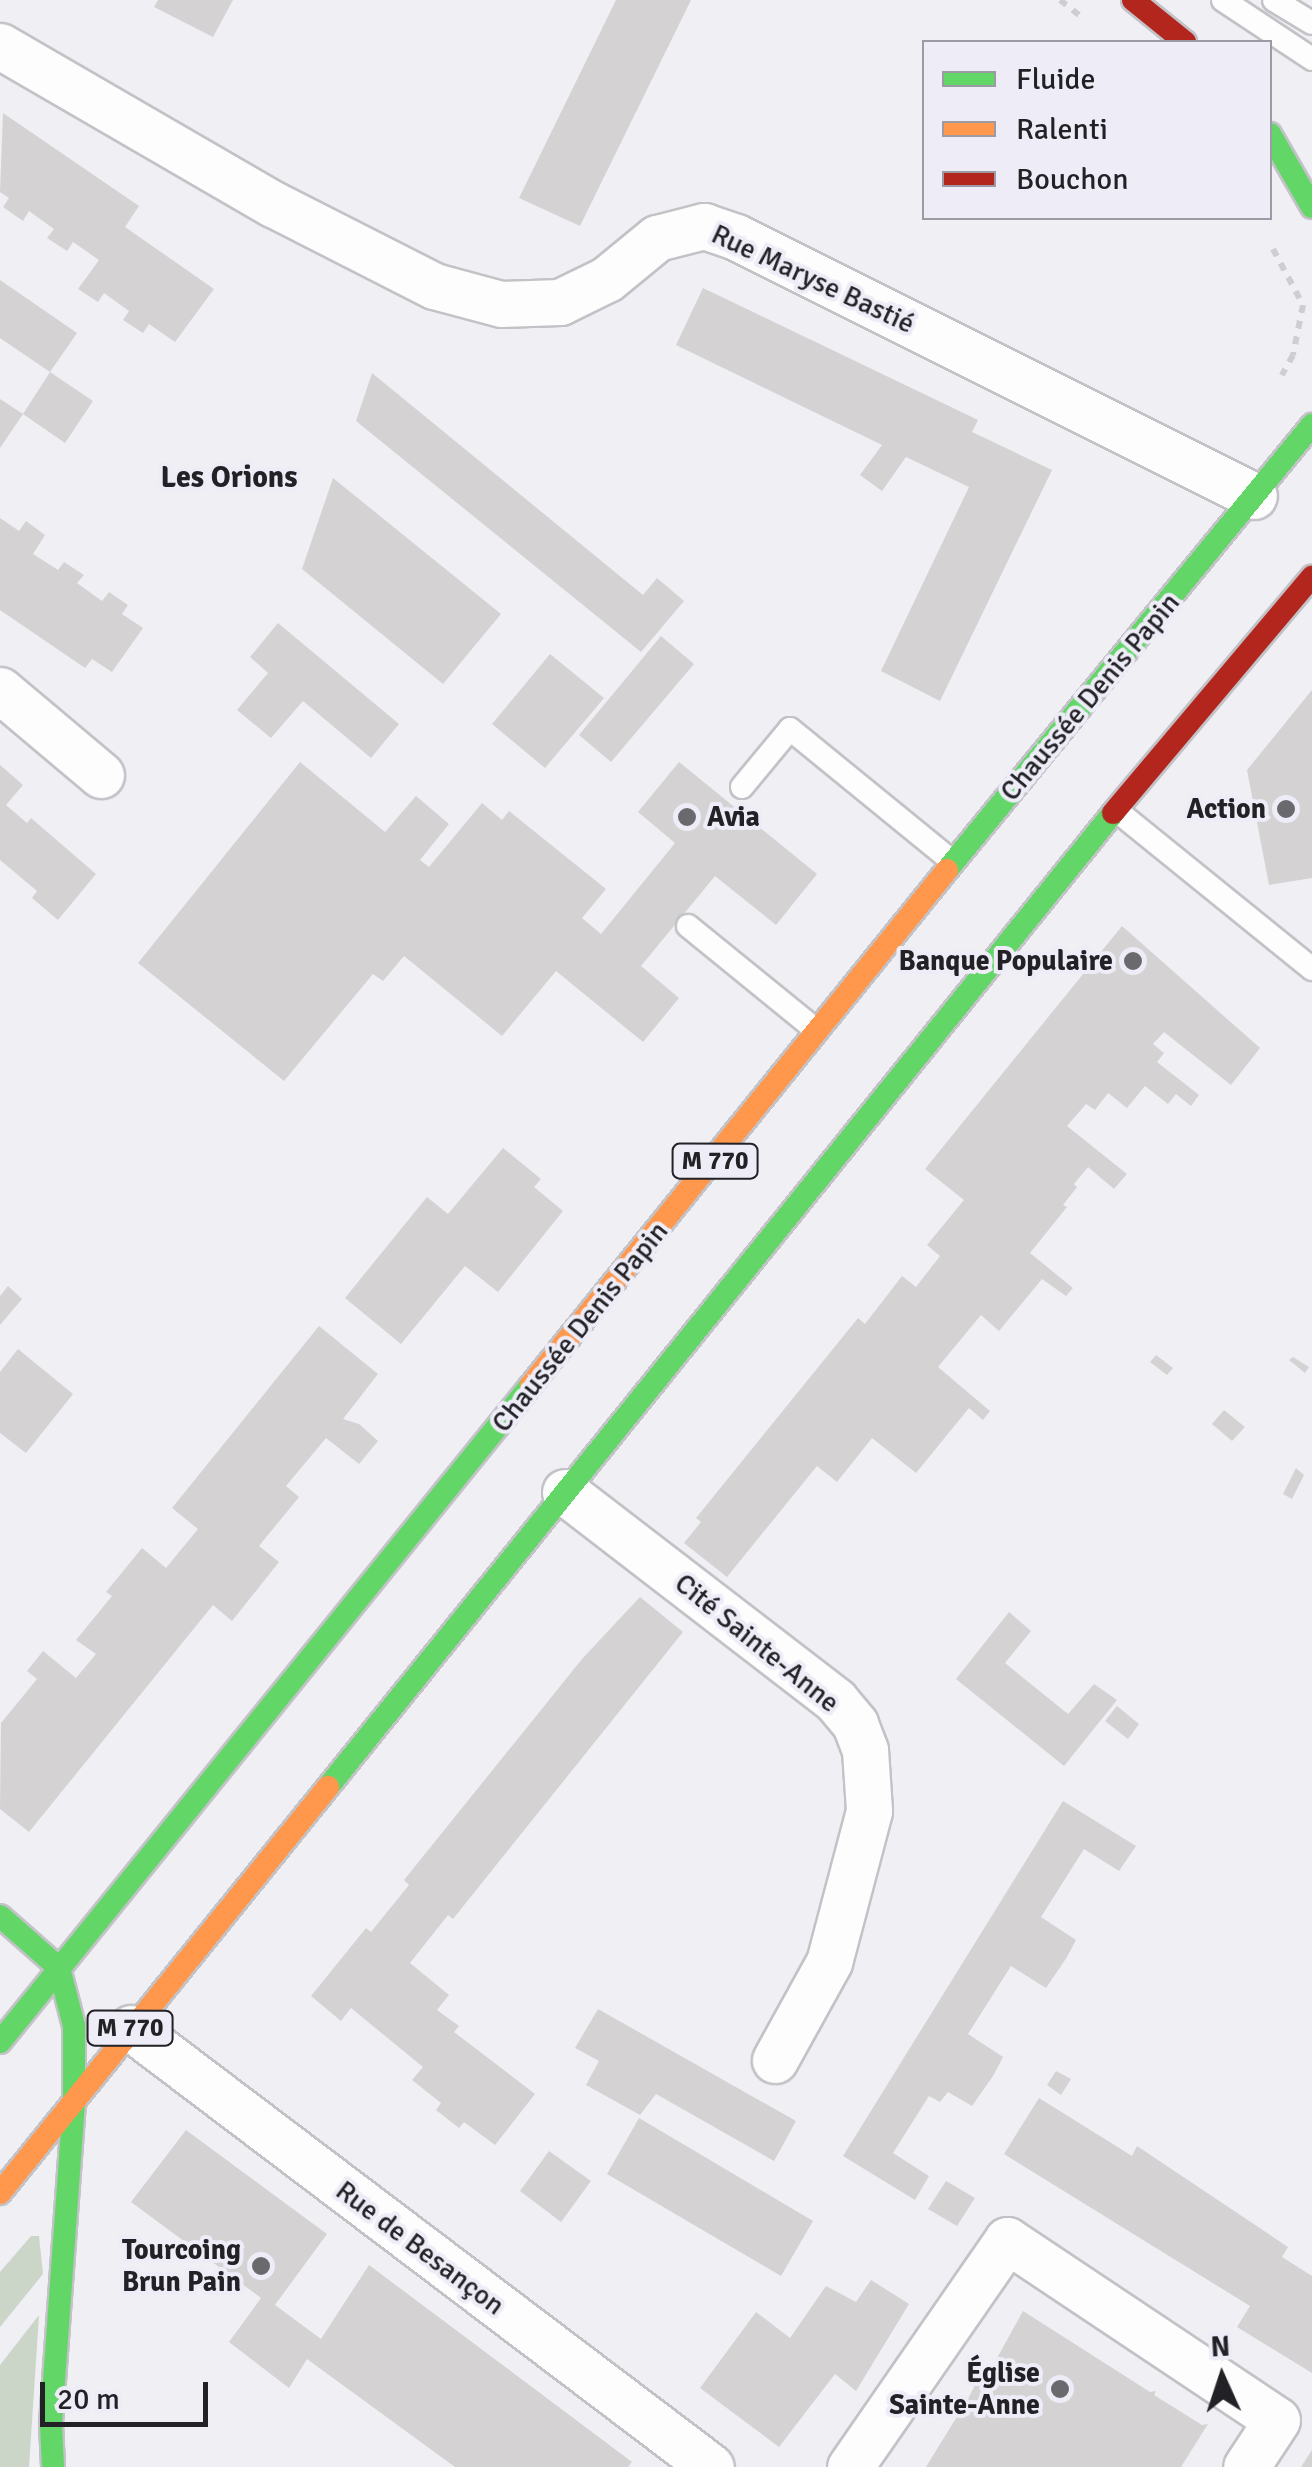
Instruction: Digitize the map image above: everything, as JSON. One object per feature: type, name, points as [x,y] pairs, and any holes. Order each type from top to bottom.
[{"type":"main road","points":[[1132,0],[1183,40]]},
{"type":"main road","points":[[1272,137],[1312,206]]},
{"type":"main road","name":"Chaussée Denis Papin","points":[[0,2042],[819,1033],[953,862],[1312,425]]},
{"type":"main road","name":"M 770","points":[[4,2177],[74,2102],[1116,810],[1312,577]]},
{"type":"main road","points":[[0,1916],[59,1968],[74,2026],[74,2102],[51,2424],[53,2467]]},
{"type":"main road","points":[[4,2177],[40,2203],[62,2235]]},
{"type":"street","name":"Rue Maryse Bastié","points":[[0,46],[273,204],[434,286],[501,304],[560,302],[607,279],[656,238],[704,226],[736,237],[1254,496]]},
{"type":"street","points":[[0,690],[100,775]]},
{"type":"street","name":"Cité Sainte-Anne","points":[[565,1492],[836,1701],[854,1724],[866,1750],[869,1811],[829,1962],[775,2060]]},
{"type":"street","name":"Rue de Besançon","points":[[130,2028],[711,2467]]},
{"type":"street","points":[[850,2467],[1006,2240],[1277,2420],[1246,2467]]},
{"type":"lane","points":[[1223,0],[1312,58]]},
{"type":"lane","points":[[1274,0],[1312,23]]},
{"type":"lane","points":[[742,788],[790,729],[953,862]]},
{"type":"lane","points":[[1116,810],[1312,969]]},
{"type":"lane","points":[[688,926],[819,1033]]},
{"type":"path","points":[[1268,240],[1303,304],[1293,355],[1277,381]]},
{"type":"green space","points":[[31,2236],[39,2236],[43,2274],[0,2327],[0,2272]]},
{"type":"green space","points":[[39,2315],[29,2467],[0,2467],[0,2365]]},
{"type":"building","points":[[158,0],[233,0],[213,37],[154,7]]},
{"type":"building","points":[[616,0],[691,0],[580,226],[519,198]]},
{"type":"building","points":[[3,113],[139,206],[125,227],[214,289],[175,342],[149,324],[143,333],[123,320],[129,311],[104,293],[98,302],[78,289],[99,260],[73,242],[67,251],[47,238],[54,229],[29,211],[23,221],[3,207],[9,198],[0,192]]},
{"type":"building","points":[[0,280],[77,333],[50,372],[0,338]]},
{"type":"building","points":[[703,288],[978,420],[972,432],[1052,470],[940,701],[881,671],[969,487],[906,457],[882,491],[860,475],[882,445],[676,345]]},
{"type":"building","points":[[50,372],[93,401],[65,443],[23,414]]},
{"type":"building","points":[[372,373],[643,595],[657,578],[684,601],[641,652],[356,421]]},
{"type":"building","points":[[0,399],[23,414],[0,448]]},
{"type":"building","points":[[333,478],[501,614],[443,684],[302,569]]},
{"type":"building","points":[[0,518],[19,531],[26,521],[45,535],[33,554],[58,570],[64,562],[84,575],[77,583],[102,601],[109,592],[128,605],[122,614],[143,628],[112,672],[92,659],[85,668],[0,610]]},
{"type":"building","points":[[278,623],[399,724],[371,758],[303,701],[271,738],[237,710],[268,673],[250,657]]},
{"type":"building","points":[[661,636],[694,664],[611,762],[579,735]]},
{"type":"building","points":[[550,654],[604,698],[545,768],[492,724]]},
{"type":"building","points":[[1312,690],[1312,878],[1269,885],[1247,770]]},
{"type":"building","points":[[300,762],[385,832],[416,796],[449,824],[420,860],[429,867],[482,803],[502,820],[509,811],[606,889],[582,918],[601,934],[675,843],[638,812],[679,762],[817,874],[776,925],[715,876],[641,966],[679,998],[643,1042],[556,971],[502,1036],[404,956],[383,981],[373,974],[284,1081],[138,963]]},
{"type":"building","points":[[0,765],[23,785],[6,805],[27,823],[31,818],[96,874],[58,920],[32,898],[37,891],[0,860]]},
{"type":"building","points":[[1122,926],[1260,1048],[1231,1085],[1164,1032],[1153,1044],[1164,1053],[1157,1062],[1199,1095],[1191,1106],[1176,1094],[1168,1104],[1145,1086],[1127,1108],[1108,1093],[1095,1110],[1086,1104],[1067,1126],[1127,1174],[1114,1189],[1088,1167],[1074,1184],[1077,1187],[1063,1205],[1067,1207],[1030,1253],[1073,1288],[1066,1296],[1042,1279],[999,1331],[981,1315],[938,1367],[990,1411],[983,1420],[969,1408],[916,1473],[872,1438],[837,1482],[817,1466],[727,1577],[684,1543],[701,1522],[696,1518],[858,1318],[865,1324],[902,1276],[916,1287],[940,1256],[927,1245],[964,1200],[925,1169]]},
{"type":"building","points":[[503,1148],[541,1179],[534,1187],[563,1211],[498,1292],[465,1266],[401,1344],[345,1298],[427,1197],[448,1214]]},
{"type":"building","points":[[8,1286],[22,1299],[0,1325],[0,1296]]},
{"type":"building","points":[[319,1326],[378,1374],[343,1419],[359,1424],[378,1441],[359,1464],[326,1438],[286,1486],[299,1497],[259,1546],[279,1562],[232,1621],[213,1605],[29,1832],[0,1809],[1,1723],[37,1679],[27,1671],[43,1651],[76,1678],[96,1654],[76,1640],[112,1596],[106,1592],[142,1548],[166,1568],[198,1529],[172,1508]]},
{"type":"building","points":[[18,1349],[73,1394],[26,1453],[0,1433],[0,1372]]},
{"type":"building","points":[[1156,1355],[1173,1368],[1167,1375],[1150,1362]]},
{"type":"building","points":[[1293,1357],[1309,1367],[1305,1373],[1289,1360]]},
{"type":"building","points":[[1224,1410],[1245,1427],[1232,1441],[1212,1424]]},
{"type":"building","points":[[1296,1468],[1304,1475],[1292,1499],[1283,1494]]},
{"type":"building","points":[[640,1597],[683,1632],[453,1919],[448,1915],[410,1963],[449,1995],[437,2010],[459,2026],[454,2032],[535,2094],[495,2145],[464,2122],[459,2128],[436,2110],[441,2103],[412,2080],[423,2067],[351,2008],[341,2021],[311,1996],[366,1928],[371,1932],[409,1885],[404,1880],[582,1659]]},
{"type":"building","points":[[1009,1612],[1031,1631],[1005,1663],[1068,1714],[1094,1684],[1117,1700],[1064,1766],[956,1679]]},
{"type":"building","points":[[1117,1706],[1139,1724],[1128,1739],[1105,1721]]},
{"type":"building","points":[[1063,1801],[1136,1846],[1119,1871],[1084,1849],[1041,1917],[1076,1940],[1067,1957],[1046,1988],[1011,1966],[968,2034],[1003,2057],[993,2076],[972,2106],[948,2092],[940,2102],[929,2096],[893,2153],[929,2176],[915,2200],[843,2156]]},
{"type":"building","points":[[598,2009],[796,2121],[774,2161],[656,2094],[640,2115],[586,2085],[599,2061],[575,2048]]},
{"type":"building","points":[[1056,2071],[1071,2079],[1061,2095],[1047,2085]]},
{"type":"building","points":[[1039,2098],[1132,2156],[1137,2146],[1288,2247],[1282,2257],[1312,2276],[1312,2373],[1237,2327],[1250,2306],[1004,2154]]},
{"type":"building","points":[[639,2118],[813,2221],[781,2276],[607,2174]]},
{"type":"building","points":[[186,2130],[327,2234],[275,2305],[321,2339],[369,2265],[632,2462],[628,2467],[455,2467],[307,2359],[289,2388],[229,2342],[261,2298],[131,2202]]},
{"type":"building","points":[[549,2151],[591,2181],[561,2222],[520,2191]]},
{"type":"building","points":[[946,2181],[975,2198],[957,2226],[928,2209]]},
{"type":"building","points":[[871,2280],[909,2304],[856,2391],[835,2374],[779,2447],[700,2388],[756,2312],[790,2338],[826,2286],[856,2302]]},
{"type":"building","name":"Église Sainte-Anne","points":[[1023,2311],[1150,2392],[1156,2391],[1154,2395],[1202,2425],[1208,2424],[1181,2467],[926,2467],[961,2410],[956,2408],[965,2405],[978,2379],[985,2380]]},
{"type":"building","points":[[1312,2450],[1312,2467],[1301,2467]]},
{"type":"traffic: fast","points":[[1272,137],[1312,207]]},
{"type":"traffic: fast","points":[[947,870],[1312,425]]},
{"type":"traffic: fast","points":[[328,1787],[1113,813]]},
{"type":"traffic: fast","points":[[0,2042],[531,1385]]},
{"type":"traffic: fast","points":[[0,1916],[59,1968],[74,2026],[74,2102],[51,2424],[53,2467]]},
{"type":"traffic: slow","points":[[531,1385],[947,870]]},
{"type":"traffic: slow","points":[[0,2193],[328,1787]]},
{"type":"traffic: jam","points":[[1133,0],[1183,40]]},
{"type":"traffic: jam","points":[[1113,813],[1312,577]]},
{"type":"place","name":"Action","points":[[1286,809]]},
{"type":"place","name":"Avia","points":[[687,817]]},
{"type":"place","name":"Banque Populaire","points":[[1133,961]]},
{"type":"place","name":"Tourcoing Brun Pain","points":[[261,2266]]},
{"type":"place","name":"Église Sainte-Anne","points":[[1060,2389]]},
{"type":"district","name":"Les Orions","points":[[229,478]]}]
